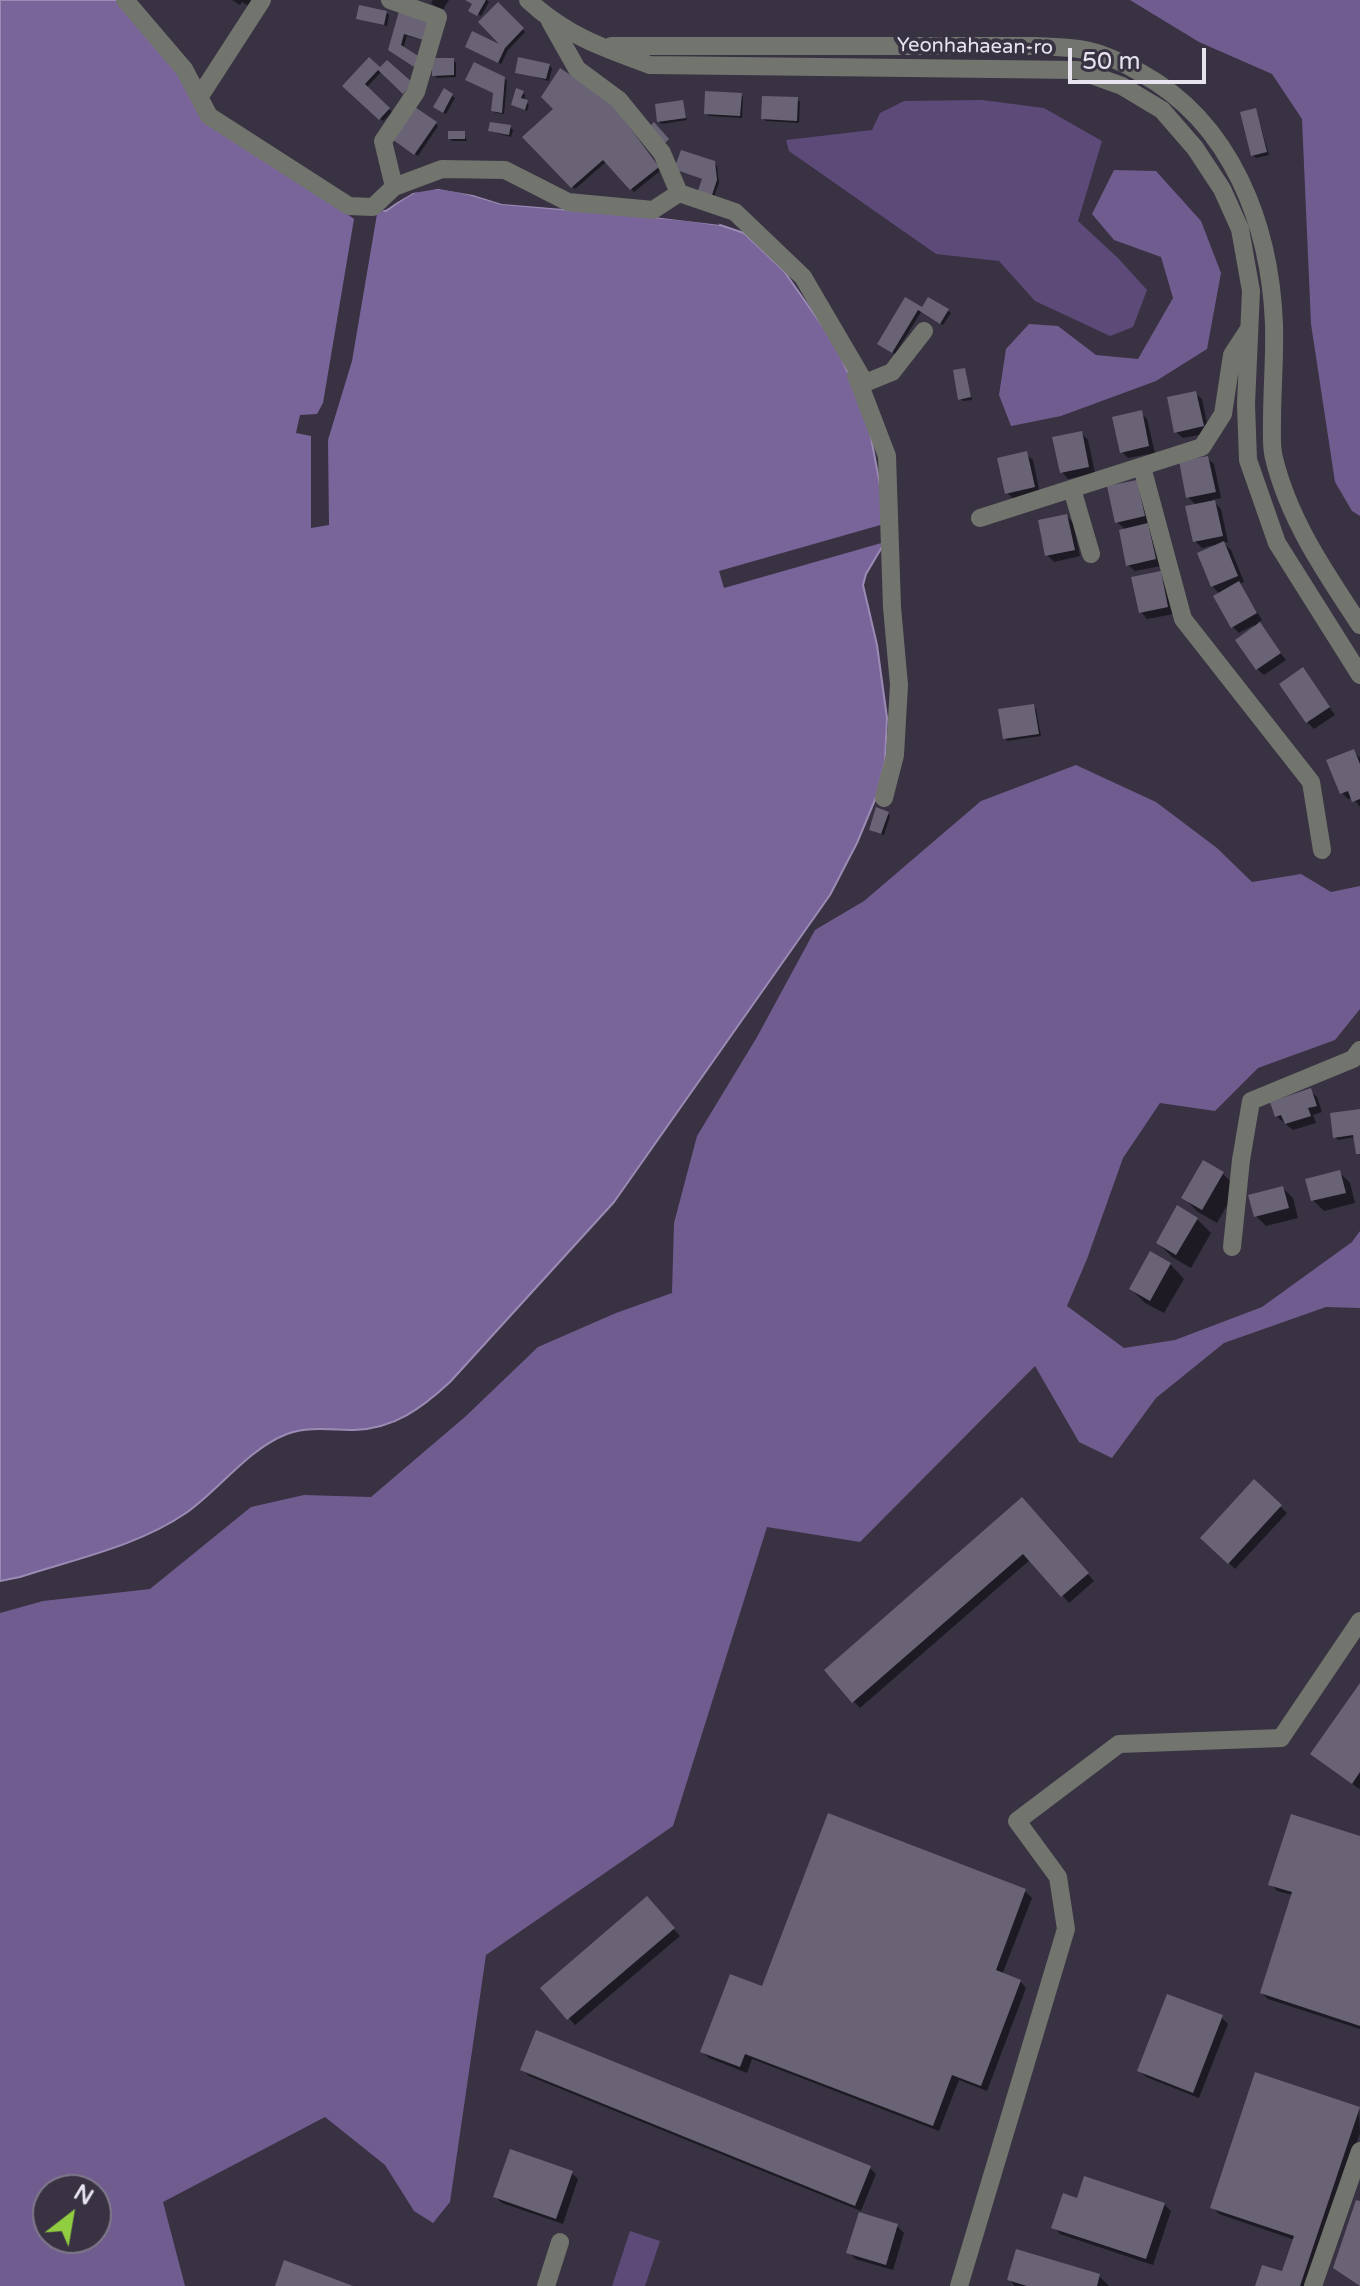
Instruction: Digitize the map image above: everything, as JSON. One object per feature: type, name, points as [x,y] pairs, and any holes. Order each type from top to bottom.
[{"type":"street","points":[[125,0],[184,69],[209,116],[349,206],[373,207],[394,187],[442,169],[505,170],[568,202],[653,210],[679,193]]},
{"type":"street","points":[[200,96],[262,0]]},
{"type":"street","points":[[390,0],[438,17],[416,92],[383,141],[394,187]]},
{"type":"street","name":"Yeonhahaean-ro","points":[[528,0],[550,21],[596,46],[650,65],[1078,70],[1122,86],[1162,110],[1195,148],[1222,189],[1240,229],[1251,291],[1246,404],[1248,460],[1277,543],[1360,675]]},
{"type":"street","points":[[550,21],[577,69],[619,100],[662,153],[679,193],[735,212],[803,277],[865,383],[892,372],[924,331]]},
{"type":"street","name":"Yeonhahaean-ro","points":[[596,46],[1036,46],[1080,49],[1126,64],[1157,81],[1187,106],[1216,137],[1241,178],[1261,231],[1272,300],[1272,454],[1285,496],[1304,537],[1360,625]]},
{"type":"street","points":[[980,518],[1202,447],[1223,414],[1232,355],[1251,327]]},
{"type":"street","points":[[845,346],[887,456],[892,607],[899,685],[895,755],[884,798]]},
{"type":"street","points":[[1142,467],[1183,619],[1311,782],[1322,850]]},
{"type":"street","points":[[1072,489],[1091,554]]},
{"type":"street","points":[[1232,1247],[1251,1101],[1353,1059],[1360,1050]]},
{"type":"street","points":[[959,2286],[1066,1929],[1058,1877],[1017,1821],[1119,1744],[1281,1738],[1360,1621]]},
{"type":"street","points":[[1313,2286],[1360,2151]]},
{"type":"street","points":[[546,2286],[560,2242]]},
{"type":"shaded area","points":[[0,0],[119,0],[176,66],[192,94],[324,198],[386,211],[413,193],[446,189],[502,204],[686,220],[720,225],[744,233],[784,271],[835,344],[869,427],[883,501],[885,542],[863,585],[877,645],[887,718],[885,761],[877,795],[830,895],[614,1202],[450,1382],[418,1408],[382,1426],[354,1430],[312,1429],[287,1434],[247,1459],[186,1513],[148,1534],[106,1551],[0,1581]]},
{"type":"shaded area","points":[[1130,0],[1360,0],[1360,516],[1352,511],[1335,482],[1311,324],[1302,119],[1272,74],[1199,42]]},
{"type":"shaded area","points":[[982,100],[1044,108],[1102,141],[1078,221],[1147,290],[1133,327],[1110,336],[1035,301],[999,261],[936,254],[789,151],[786,140],[872,130],[880,113],[904,101]]},
{"type":"shaded area","points":[[1114,170],[1156,171],[1201,221],[1221,273],[1207,349],[1156,381],[1061,416],[1011,426],[999,395],[1006,349],[1029,324],[1058,326],[1096,355],[1138,359],[1173,298],[1161,257],[1114,240],[1092,214]]},
{"type":"shaded area","points":[[1076,765],[1156,802],[1217,848],[1252,882],[1301,874],[1331,892],[1360,886],[1360,1009],[1335,1040],[1258,1068],[1215,1111],[1160,1103],[1123,1158],[1067,1306],[1124,1348],[1175,1340],[1262,1307],[1352,1242],[1360,1231],[1360,1308],[1326,1307],[1224,1343],[1156,1398],[1112,1458],[1079,1442],[1035,1366],[860,1542],[767,1527],[673,1826],[486,1955],[450,2202],[433,2223],[414,2211],[385,2165],[325,2117],[163,2202],[185,2286],[0,2286],[0,1613],[43,1601],[150,1589],[251,1507],[304,1495],[371,1497],[466,1416],[538,1347],[672,1293],[674,1223],[697,1136],[757,1037],[815,930],[864,901],[981,801]]},
{"type":"shaded area","points":[[630,2231],[660,2241],[645,2286],[612,2286]]},
{"type":"pier","points":[[438,185],[503,200],[686,216],[713,220],[720,225],[502,204],[438,189],[413,193],[377,214],[352,361],[328,440],[329,525],[311,528],[311,436],[296,433],[300,415],[317,414],[323,403],[354,219],[325,198],[384,207],[412,189]]},
{"type":"pier","points":[[884,524],[885,542],[724,588],[719,571]]},
{"type":"building","points":[[465,0],[486,0],[477,16],[468,11],[472,4]]},
{"type":"building","points":[[498,2],[524,28],[505,48],[498,63],[465,47],[472,31],[499,44],[478,22]]},
{"type":"building","points":[[359,5],[387,11],[384,25],[356,19]]},
{"type":"building","points":[[399,11],[432,21],[426,41],[404,34],[401,45],[420,57],[414,67],[388,50]]},
{"type":"building","points":[[369,57],[380,67],[387,60],[413,83],[403,94],[378,70],[365,84],[390,108],[379,120],[342,86]]},
{"type":"building","points":[[518,57],[550,64],[546,79],[515,73]]},
{"type":"building","points":[[432,58],[454,58],[454,75],[432,76]]},
{"type":"building","points":[[474,62],[505,77],[502,113],[491,111],[493,93],[465,80]]},
{"type":"building","points":[[560,68],[611,102],[659,167],[630,190],[603,160],[571,188],[522,137],[553,109],[541,97]]},
{"type":"building","points":[[444,88],[453,94],[443,113],[433,107]]},
{"type":"building","points":[[516,88],[524,91],[521,98],[528,100],[525,110],[511,105]]},
{"type":"building","points":[[705,91],[742,93],[740,116],[704,114]]},
{"type":"building","points":[[762,96],[798,97],[797,121],[761,119]]},
{"type":"building","points":[[683,100],[686,118],[657,122],[655,104]]},
{"type":"building","points":[[415,107],[437,122],[414,155],[392,139]]},
{"type":"building","points":[[1256,108],[1267,152],[1251,156],[1240,112]]},
{"type":"building","points":[[490,122],[511,125],[509,135],[488,131]]},
{"type":"building","points":[[654,122],[669,139],[664,144],[649,127]]},
{"type":"building","points":[[448,131],[465,131],[465,139],[448,139]]},
{"type":"building","points":[[681,150],[715,161],[717,180],[709,204],[695,199],[702,179],[674,169]]},
{"type":"building","points":[[905,297],[922,307],[928,297],[949,309],[940,324],[918,310],[892,353],[877,344]]},
{"type":"building","points":[[965,368],[971,397],[958,400],[953,370]]},
{"type":"building","points":[[1196,391],[1204,426],[1174,433],[1167,397]]},
{"type":"building","points":[[1142,410],[1149,446],[1120,453],[1112,417]]},
{"type":"building","points":[[1082,431],[1089,467],[1060,473],[1052,437]]},
{"type":"building","points":[[1027,451],[1035,487],[1005,494],[997,458]]},
{"type":"building","points":[[1208,456],[1216,492],[1186,498],[1179,461]]},
{"type":"building","points":[[1137,480],[1145,516],[1115,523],[1107,486]]},
{"type":"building","points":[[1215,500],[1223,536],[1193,542],[1185,506]]},
{"type":"building","points":[[1067,514],[1075,550],[1045,556],[1038,520]]},
{"type":"building","points":[[1148,523],[1156,559],[1126,566],[1119,530]]},
{"type":"building","points":[[1224,541],[1238,576],[1211,587],[1197,553]]},
{"type":"building","points":[[1161,571],[1168,607],[1139,613],[1131,577]]},
{"type":"building","points":[[1239,581],[1257,613],[1231,628],[1213,596]]},
{"type":"building","points":[[1260,622],[1281,653],[1256,670],[1235,640]]},
{"type":"building","points":[[1303,667],[1330,707],[1306,723],[1279,684]]},
{"type":"building","points":[[1034,704],[1039,734],[1003,739],[998,709]]},
{"type":"building","points":[[1354,749],[1360,764],[1360,799],[1352,802],[1348,791],[1340,794],[1326,760]]},
{"type":"building","points":[[876,807],[889,812],[881,834],[869,830]]},
{"type":"building","points":[[1311,1088],[1317,1106],[1308,1108],[1311,1116],[1285,1124],[1281,1115],[1275,1117],[1270,1102]]},
{"type":"building","points":[[1360,1109],[1360,1154],[1356,1154],[1353,1135],[1333,1138],[1330,1113]]},
{"type":"building","points":[[1203,1160],[1224,1172],[1202,1210],[1181,1198]]},
{"type":"building","points":[[1340,1170],[1346,1193],[1311,1201],[1305,1179]]},
{"type":"building","points":[[1283,1186],[1289,1208],[1254,1217],[1248,1195]]},
{"type":"building","points":[[1177,1205],[1198,1218],[1176,1255],[1156,1243]]},
{"type":"building","points":[[1150,1251],[1171,1263],[1150,1301],[1129,1289]]},
{"type":"building","points":[[1254,1479],[1282,1505],[1228,1564],[1200,1538]]},
{"type":"building","points":[[1022,1497],[1089,1573],[1061,1597],[1023,1554],[852,1703],[824,1670]]},
{"type":"building","points":[[1360,1683],[1360,1772],[1352,1784],[1310,1754]]},
{"type":"building","points":[[828,1813],[1026,1889],[996,1970],[1021,1980],[981,2086],[952,2075],[933,2126],[745,2054],[740,2067],[700,2052],[730,1974],[762,1986]]},
{"type":"building","points":[[1291,1814],[1360,1836],[1360,2026],[1260,1993],[1292,1892],[1268,1885]]},
{"type":"building","points":[[647,1896],[675,1928],[567,2020],[540,1988]]},
{"type":"building","points":[[1167,1994],[1223,2015],[1193,2093],[1137,2071]]},
{"type":"building","points":[[536,2030],[871,2166],[855,2206],[520,2070]]},
{"type":"building","points":[[1255,2072],[1360,2107],[1300,2286],[1255,2286],[1262,2265],[1282,2271],[1294,2236],[1210,2208]]},
{"type":"building","points":[[510,2149],[573,2171],[556,2219],[493,2197]]},
{"type":"building","points":[[1084,2176],[1165,2203],[1146,2259],[1051,2228],[1063,2193],[1077,2198]]},
{"type":"building","points":[[1356,2200],[1360,2201],[1360,2286],[1333,2268]]},
{"type":"building","points":[[859,2212],[898,2224],[886,2265],[846,2253]]},
{"type":"building","points":[[1016,2249],[1100,2274],[1097,2286],[1027,2286],[1007,2280]]},
{"type":"building","points":[[284,2260],[353,2286],[275,2286]]}]
